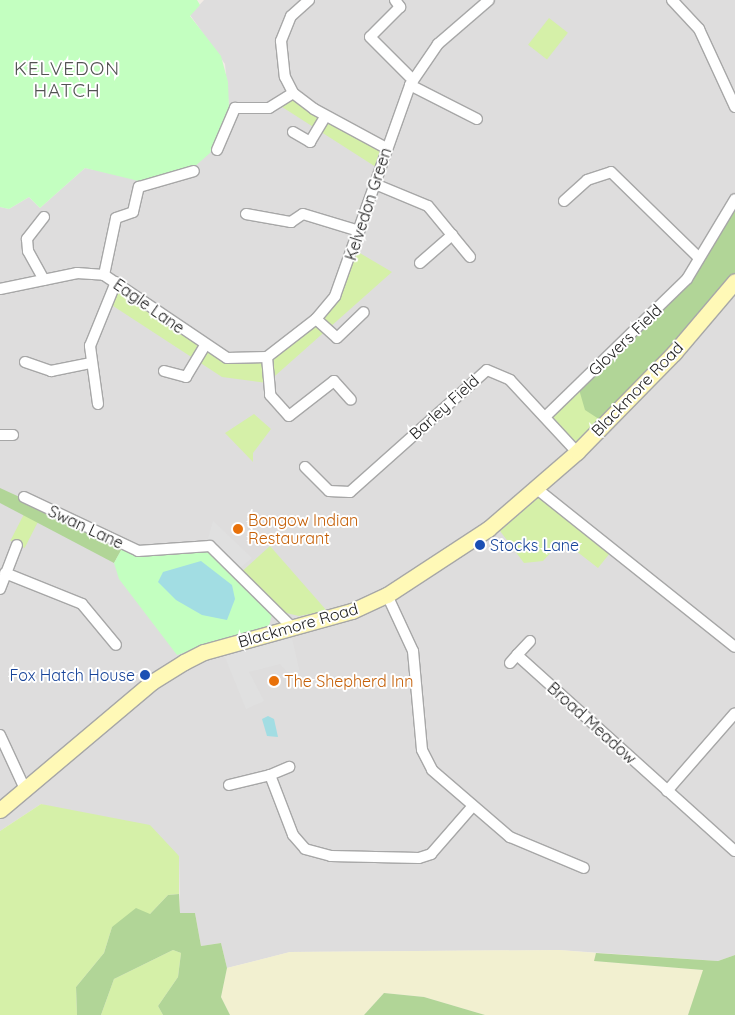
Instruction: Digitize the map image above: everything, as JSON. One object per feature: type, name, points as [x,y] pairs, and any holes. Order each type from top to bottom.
[{"type":"street","points":[[309,0],[291,16],[281,41],[282,66],[293,92],[325,117],[386,148]]},
{"type":"street","points":[[395,0],[400,7],[370,37],[412,82],[477,119]]},
{"type":"street","name":"Kelvedon Green","points":[[267,357],[316,319],[335,296],[359,231],[386,148],[412,82],[438,44],[489,0]]},
{"type":"street","points":[[672,0],[699,29],[735,107]]},
{"type":"street","points":[[217,150],[235,108],[269,108],[293,92]]},
{"type":"street","points":[[293,132],[310,142],[325,117]]},
{"type":"street","name":"Eagle Lane","points":[[104,275],[116,218],[133,212],[139,187],[194,171]]},
{"type":"street","points":[[564,201],[587,180],[610,172],[699,258]]},
{"type":"street","points":[[375,184],[428,206],[470,257]]},
{"type":"street","name":"Glovers Field","points":[[545,417],[687,279],[735,199]]},
{"type":"street","points":[[246,214],[291,222],[303,214],[359,231]]},
{"type":"street","points":[[44,217],[27,239],[28,251],[44,280]]},
{"type":"street","points":[[420,263],[452,235]]},
{"type":"street","name":"Eagle Lane","points":[[0,288],[76,273],[104,275],[205,345]]},
{"type":"street","name":"Blackmore Road","points":[[0,810],[152,682],[184,662],[204,652],[294,629],[387,595],[488,528],[537,489],[576,452],[674,353],[735,280]]},
{"type":"street","points":[[98,404],[92,363],[94,330],[116,282]]},
{"type":"street","points":[[316,319],[337,338],[364,312]]},
{"type":"street","points":[[164,371],[186,377],[205,345],[227,358],[267,357],[270,395],[289,416],[334,380],[351,400]]},
{"type":"street","points":[[25,362],[50,371],[92,363]]},
{"type":"street","name":"Barley Field","points":[[305,468],[329,491],[350,492],[487,370],[504,374],[576,452]]},
{"type":"street","points":[[0,434],[13,436]]},
{"type":"street","points":[[537,489],[735,647]]},
{"type":"street","name":"Swan Lane","points":[[24,497],[138,551],[210,546],[294,629]]},
{"type":"street","points":[[0,589],[17,545]]},
{"type":"street","points":[[5,573],[82,604],[116,644]]},
{"type":"street","points":[[387,595],[414,651],[422,750],[432,770],[472,807],[510,837],[584,868]]},
{"type":"street","name":"Broad Meadow","points":[[530,640],[514,659],[735,851]]},
{"type":"street","points":[[667,791],[735,713]]},
{"type":"street","points":[[0,735],[26,789]]},
{"type":"street","points":[[228,785],[270,775],[289,767]]},
{"type":"street","points":[[270,775],[293,835],[305,849],[331,856],[425,856],[472,807]]},
{"type":"shaded area","points":[[204,0],[735,0],[735,955],[718,961],[559,950],[290,952],[227,968],[221,943],[201,946],[195,913],[180,913],[179,856],[41,804],[0,831],[0,207],[9,209],[29,197],[40,208],[85,168],[95,170],[229,108],[225,64],[190,15]]},
{"type":"shaded area","points":[[213,521],[252,558],[235,572],[206,545]]},
{"type":"shaded area","points":[[292,638],[300,673],[290,675],[280,664],[249,672],[264,701],[246,709],[223,652]]},
{"type":"shaded area","points":[[559,950],[596,953],[595,961],[704,970],[688,1015],[485,1015],[424,997],[384,993],[364,1015],[230,1015],[221,997],[227,968],[290,952]]},
{"type":"green space","points":[[0,0],[197,0],[200,5],[190,16],[221,56],[228,82],[229,108],[210,153],[193,168],[147,183],[85,168],[40,208],[29,197],[9,209],[0,207]]},
{"type":"green space","points":[[549,18],[568,33],[547,60],[528,45]]},
{"type":"green space","points":[[293,93],[386,148],[379,169],[279,105]]},
{"type":"green space","points":[[735,201],[735,281],[605,423],[585,410],[578,386],[667,299]]},
{"type":"green space","points":[[353,249],[392,272],[267,383],[222,377],[107,302],[116,282],[227,358],[267,357],[335,296]]},
{"type":"green space","points":[[578,386],[605,423],[577,452],[545,417]]},
{"type":"green space","points":[[254,414],[271,429],[253,453],[253,462],[225,433]]},
{"type":"green space","points":[[0,488],[124,545],[114,563],[0,503]]},
{"type":"green space","points":[[537,489],[614,548],[598,568],[562,540],[543,561],[524,563],[494,523]]},
{"type":"green space","points":[[24,514],[38,521],[25,548],[10,541]]},
{"type":"green space","points":[[124,545],[206,545],[273,610],[269,626],[177,655],[119,579],[114,563]]},
{"type":"green space","points":[[270,546],[327,611],[299,616],[273,610],[238,575]]},
{"type":"green space","points":[[41,804],[150,825],[179,856],[179,894],[168,895],[150,914],[112,927],[104,953],[76,987],[77,1015],[0,1015],[0,831]]},
{"type":"green space","points":[[179,894],[180,913],[195,913],[201,946],[221,943],[227,968],[221,997],[230,1015],[163,1015],[158,1006],[178,977],[181,953],[173,950],[114,979],[101,1015],[77,1015],[76,987],[104,953],[112,927],[136,908],[150,914],[168,895]]},
{"type":"green space","points":[[173,950],[181,953],[178,977],[158,1006],[163,1015],[101,1015],[114,979]]},
{"type":"green space","points":[[596,953],[718,961],[735,955],[735,1015],[688,1015],[703,970],[594,961]]},
{"type":"green space","points":[[384,993],[424,997],[485,1015],[364,1015]]},
{"type":"water","points":[[201,561],[232,585],[235,599],[227,620],[202,615],[176,600],[158,582],[163,572]]},
{"type":"water","points":[[268,716],[274,719],[278,737],[267,736],[262,719]]},
{"type":"place","name":"Bongow Indian Restaurant","points":[[238,529]]},
{"type":"place","name":"Stocks Lane","points":[[480,545]]},
{"type":"place","name":"Fox Hatch House","points":[[145,675]]},
{"type":"place","name":"The Shepherd Inn","points":[[274,681]]},
{"type":"district","name":"KELVEDON HATCH","points":[[67,80]]}]
